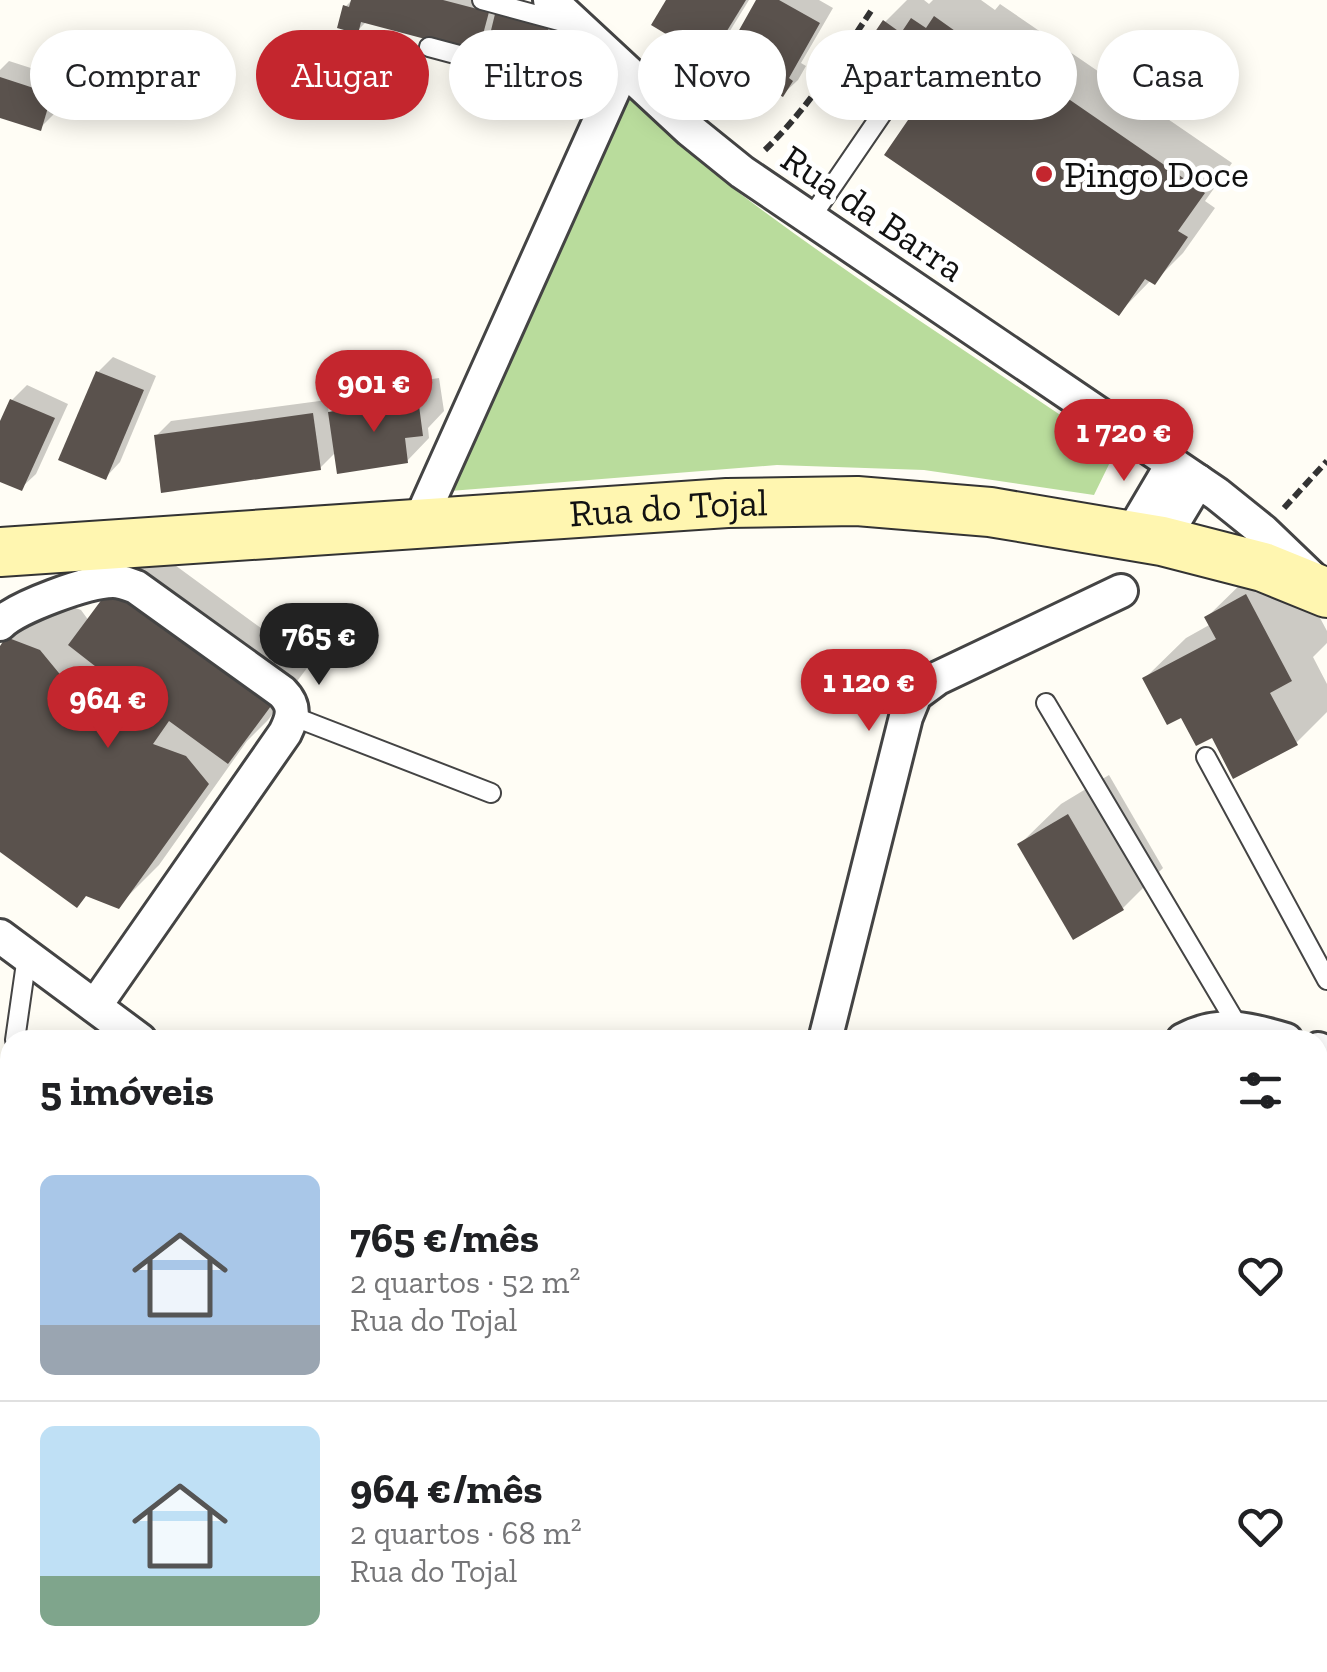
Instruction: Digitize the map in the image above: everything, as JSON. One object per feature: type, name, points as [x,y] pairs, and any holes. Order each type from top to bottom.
[{"type":"main road","name":"Rua do Tojal","points":[[0,552],[727,503],[856,500],[990,512],[1146,538],[1263,567],[1326,593]]},
{"type":"street","name":"Rua da Barra","points":[[550,0],[581,30]]},
{"type":"street","name":"Rua da Barra","points":[[618,66],[742,172],[1185,473],[1264,531],[1326,593]]},
{"type":"street","points":[[418,525],[622,70]]},
{"type":"street","points":[[1146,538],[1185,473]]},
{"type":"street","points":[[0,624],[18,610],[59,596],[102,582],[125,582],[290,700],[292,716],[286,734],[94,1006]]},
{"type":"street","points":[[827,1030],[906,717],[915,695],[938,678],[1121,591]]},
{"type":"street","points":[[0,936],[126,1030]]},
{"type":"street","points":[[1208,1030],[1246,1030]]},
{"type":"lane","points":[[482,0],[581,30]]},
{"type":"lane","points":[[810,219],[878,120]]},
{"type":"lane","points":[[1046,703],[1238,1028]]},
{"type":"lane","points":[[292,716],[490,792]]},
{"type":"lane","points":[[1206,757],[1327,980]]},
{"type":"lane","points":[[16,1030],[27,956]]},
{"type":"path","points":[[742,172],[813,98],[873,8]]},
{"type":"path","points":[[1264,531],[1327,460]]},
{"type":"green space","points":[[629,96],[638,104],[638,120],[656,120],[710,169],[784,226],[1115,452],[1094,495],[924,470],[777,465],[450,491]]},
{"type":"building","points":[[351,0],[443,0],[489,12],[484,30],[449,30],[449,45],[429,40],[429,30],[391,30],[361,22],[359,30],[337,28],[343,5],[349,7]]},
{"type":"building","points":[[666,0],[746,0],[728,30],[659,30],[651,25]]},
{"type":"building","points":[[756,0],[779,0],[820,23],[816,30],[806,30],[806,48],[789,78],[793,81],[786,92],[786,30],[739,30]]},
{"type":"building","points":[[495,14],[549,27],[548,30],[491,30]]},
{"type":"building","name":"Pingo Doce","points":[[934,16],[954,30],[903,30],[911,18],[926,28]]},
{"type":"building","name":"Pingo Doce","points":[[883,20],[897,30],[876,30]]},
{"type":"building","points":[[0,77],[30,87],[30,120],[44,120],[41,131],[0,118]]},
{"type":"building","name":"Pingo Doce","points":[[1077,105],[1205,193],[1178,231],[1188,237],[1155,285],[1145,279],[1119,316],[884,155],[908,120],[1077,120]]},
{"type":"building","points":[[96,371],[144,390],[106,480],[58,460]]},
{"type":"building","points":[[418,398],[423,436],[405,438],[408,463],[337,474],[328,412]]},
{"type":"building","points":[[10,399],[55,418],[22,491],[0,482],[0,421]]},
{"type":"building","points":[[313,413],[321,470],[161,493],[154,435]]},
{"type":"building","points":[[111,587],[271,706],[228,764],[169,721],[153,744],[186,756],[209,784],[119,909],[86,896],[77,908],[0,852],[0,646],[6,637],[40,650],[78,690],[100,670],[68,645]]},
{"type":"building","points":[[1246,594],[1292,681],[1270,693],[1298,745],[1233,779],[1212,738],[1196,746],[1181,718],[1167,725],[1142,678],[1216,639],[1204,617]]},
{"type":"building","points":[[1068,814],[1124,910],[1073,940],[1017,844]]},
{"type":"place","name":"Pingo Doce","points":[[1044,174]]}]
